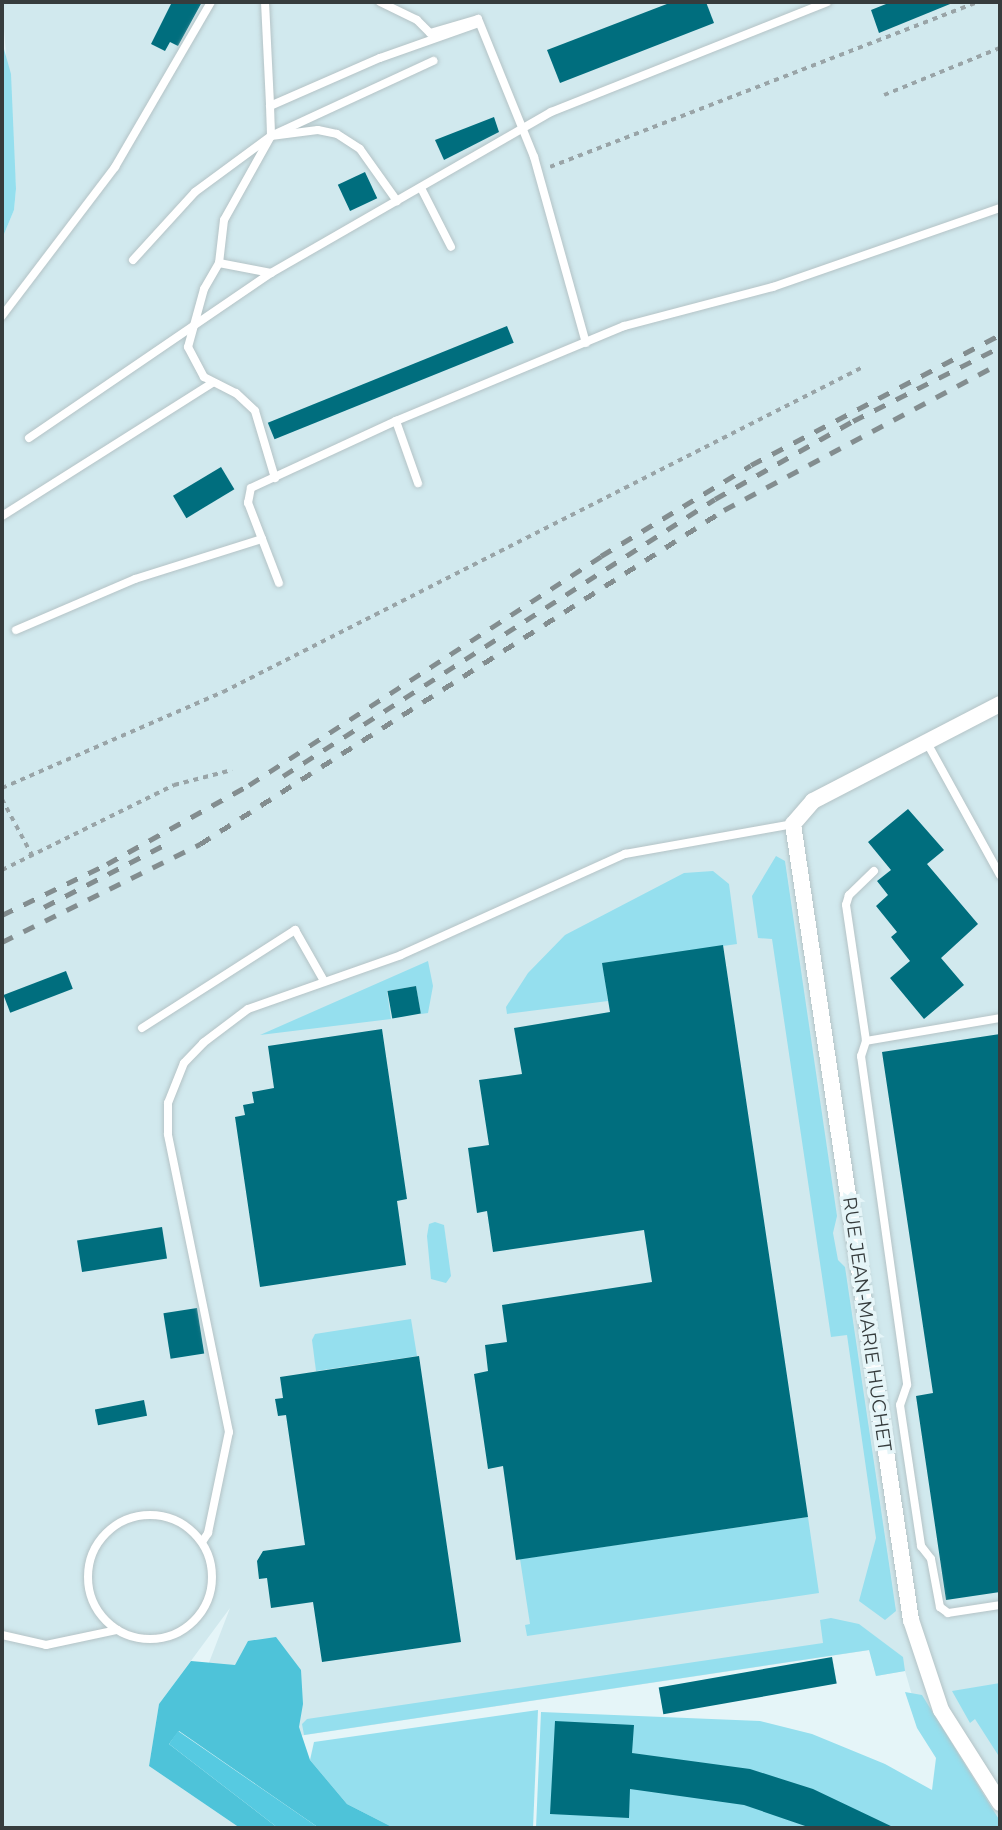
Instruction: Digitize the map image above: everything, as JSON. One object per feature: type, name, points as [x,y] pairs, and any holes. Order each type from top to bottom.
[{"type":"street","points":[[793,824],[813,801],[1000,704]]},
{"type":"street","name":"RUE JEAN-MARIE HUCHET","points":[[793,824],[911,1620],[941,1710],[1000,1803]]},
{"type":"lane","points":[[2,316],[115,167],[211,2]]},
{"type":"lane","points":[[265,2],[271,136],[224,220],[219,263],[204,289],[188,347],[212,383],[236,393],[256,411],[275,478]]},
{"type":"lane","points":[[380,2],[417,20],[430,33],[475,18],[479,23],[539,172],[586,343]]},
{"type":"lane","points":[[29,438],[194,321],[271,273],[551,113],[827,2]]},
{"type":"lane","points":[[270,106],[380,58],[479,23]]},
{"type":"lane","points":[[133,260],[195,191],[271,136],[433,61]]},
{"type":"lane","points":[[271,136],[318,130],[337,134],[360,149],[397,201]]},
{"type":"lane","points":[[421,188],[450,247]]},
{"type":"lane","points":[[279,583],[247,494],[275,478],[396,421],[624,326],[773,287],[1000,208]]},
{"type":"lane","points":[[219,263],[271,273]]},
{"type":"lane","points":[[2,516],[212,383]]},
{"type":"lane","points":[[396,421],[418,483]]},
{"type":"lane","points":[[16,630],[135,579],[262,539]]},
{"type":"lane","points":[[926,741],[1000,874]]},
{"type":"lane","points":[[202,1542],[208,1534],[229,1432],[168,1134],[168,1103],[184,1063],[228,1021],[248,1009],[450,934],[625,854],[793,824]]},
{"type":"lane","points":[[874,871],[849,895],[846,905],[866,1041],[861,1056],[907,1385],[901,1405],[920,1546],[931,1559],[940,1607],[948,1613],[1000,1605]]},
{"type":"lane","points":[[142,1028],[295,930],[324,981]]},
{"type":"lane","points":[[866,1041],[1000,1018]]},
{"type":"lane","points":[[2,1635],[46,1645],[117,1630],[154,1639],[190,1625],[204,1608],[212,1584],[211,1562],[202,1542],[171,1518],[147,1514],[108,1530],[94,1547],[88,1569],[88,1590],[106,1621],[117,1630]]},
{"type":"path","points":[[539,172],[976,2]]},
{"type":"path","points":[[884,95],[1000,48]]},
{"type":"path","points":[[2,788],[223,692],[861,368]]},
{"type":"path","points":[[2,870],[174,785],[232,770]]},
{"type":"path","points":[[2,799],[32,856]]},
{"type":"shaded area","points":[[2,2],[1000,2],[1000,1828],[916,1709],[905,1671],[876,1676],[870,1650],[259,1742],[205,1673],[230,1608],[159,1704],[149,1766],[240,1828],[2,1828],[2,239],[14,210],[16,189]]},
{"type":"shaded area","points":[[2,42],[11,74],[16,189],[14,210],[2,239]]},
{"type":"shaded area","points":[[776,856],[785,861],[837,1216],[833,1233],[838,1260],[845,1267],[896,1611],[885,1620],[859,1601],[876,1538],[847,1335],[831,1337],[772,939],[758,938],[752,896]]},
{"type":"shaded area","points":[[713,871],[729,884],[737,944],[603,963],[608,1001],[507,1014],[506,1007],[528,973],[565,935],[684,873]]},
{"type":"shaded area","points":[[428,961],[433,986],[428,1013],[421,1014],[416,986],[387,991],[391,1019],[260,1035]]},
{"type":"shaded area","points":[[435,1222],[444,1225],[451,1276],[446,1283],[431,1279],[427,1236],[429,1224]]},
{"type":"shaded area","points":[[411,1319],[417,1356],[316,1371],[312,1340],[315,1334]]},
{"type":"shaded area","points":[[808,1517],[819,1593],[527,1636],[525,1625],[530,1624],[520,1559]]},
{"type":"shaded area","points":[[831,1618],[859,1624],[903,1657],[905,1671],[876,1676],[869,1650],[304,1735],[302,1724],[307,1719],[823,1643],[820,1620]]},
{"type":"shaded area","points":[[276,1637],[301,1670],[303,1704],[299,1727],[310,1760],[347,1804],[394,1828],[319,1828],[179,1731],[169,1744],[278,1828],[240,1828],[149,1766],[159,1704],[191,1661],[235,1665],[248,1641]]},
{"type":"shaded area","points":[[1000,1683],[1000,1758],[975,1719],[970,1723],[952,1691]]},
{"type":"shaded area","points":[[905,1692],[922,1695],[1000,1821],[1000,1828],[536,1828],[541,1712],[760,1721],[812,1734],[885,1764],[932,1790],[936,1758],[917,1728]]},
{"type":"shaded area","points":[[538,1710],[533,1828],[394,1828],[347,1804],[310,1760],[314,1742]]},
{"type":"shaded area","points":[[178,1731],[319,1828],[278,1828],[169,1744]]},
{"type":"building","points":[[172,2],[202,2],[178,46],[170,42],[165,51],[151,44]]},
{"type":"building","points":[[672,2],[706,2],[714,23],[560,83],[547,50]]},
{"type":"building","points":[[891,2],[955,2],[879,33],[871,10]]},
{"type":"building","points":[[494,117],[499,132],[444,160],[435,140]]},
{"type":"building","points":[[365,172],[377,198],[350,211],[338,185]]},
{"type":"building","points":[[507,326],[514,343],[275,439],[268,423]]},
{"type":"building","points":[[221,467],[234,489],[186,518],[173,496]]},
{"type":"building","points":[[908,809],[944,850],[927,864],[978,924],[941,958],[964,985],[924,1019],[890,978],[910,961],[891,937],[897,932],[876,906],[888,895],[877,881],[891,870],[868,842]]},
{"type":"building","points":[[723,945],[808,1517],[516,1560],[503,1466],[488,1469],[474,1374],[488,1371],[485,1345],[507,1342],[502,1305],[652,1282],[644,1230],[493,1252],[487,1211],[477,1213],[468,1148],[489,1145],[479,1080],[522,1074],[514,1028],[610,1012],[602,963]]},
{"type":"building","points":[[66,971],[73,989],[10,1013],[3,995]]},
{"type":"building","points":[[416,986],[421,1014],[392,1019],[387,991]]},
{"type":"building","points":[[382,1029],[407,1199],[397,1201],[406,1265],[260,1287],[235,1117],[245,1115],[243,1105],[254,1103],[252,1092],[274,1088],[268,1046]]},
{"type":"building","points":[[1000,1034],[1000,1592],[946,1600],[916,1396],[933,1393],[882,1052]]},
{"type":"building","points":[[162,1227],[167,1259],[82,1272],[77,1240]]},
{"type":"building","points":[[197,1308],[204,1353],[171,1359],[163,1313]]},
{"type":"building","points":[[419,1356],[461,1642],[322,1662],[313,1602],[271,1608],[267,1578],[259,1579],[257,1561],[263,1551],[305,1545],[286,1415],[278,1416],[275,1399],[283,1398],[280,1377]]},
{"type":"building","points":[[144,1400],[147,1416],[98,1425],[95,1410]]},
{"type":"building","points":[[832,1657],[837,1684],[663,1714],[659,1688]]},
{"type":"building","points":[[555,1721],[634,1725],[632,1753],[750,1769],[813,1789],[895,1828],[811,1828],[744,1805],[630,1789],[629,1818],[550,1814]]},
{"type":"railway","points":[[2,915],[107,864],[249,785],[601,556],[751,465],[1000,335]]},
{"type":"railway","points":[[283,776],[715,499],[853,421],[1000,347]]},
{"type":"railway","points":[[2,942],[200,844],[724,510],[1000,363]]},
{"type":"railway","points":[[44,907],[162,846]]}]
